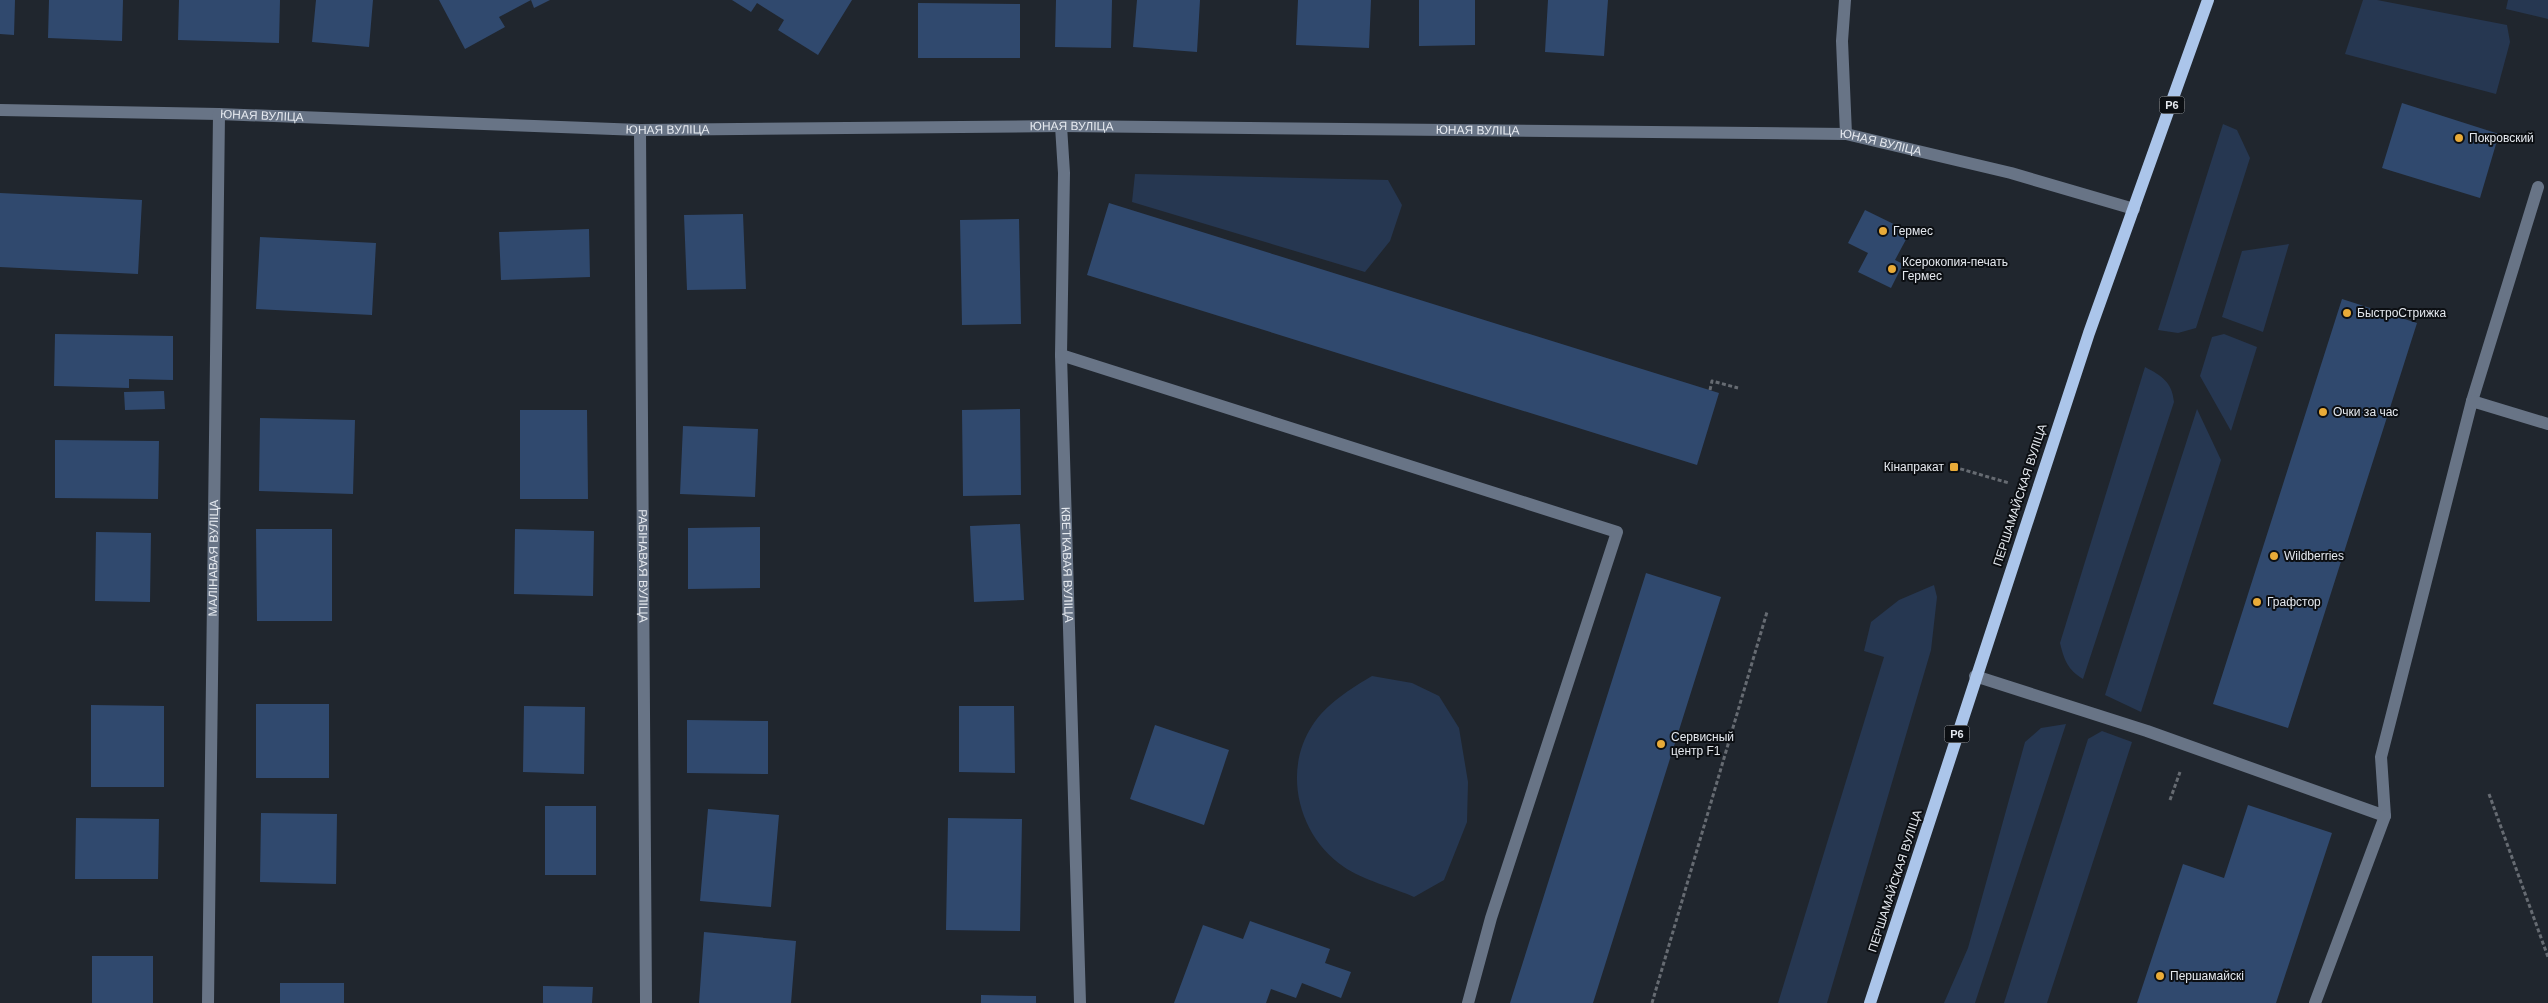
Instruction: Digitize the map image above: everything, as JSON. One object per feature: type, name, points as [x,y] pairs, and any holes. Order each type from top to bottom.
[{"type":"main road","name":"ПЕРШАМАЙСКАЯ ВУЛІЦА","points":[[1870,1003],[1975,676],[2089,332],[2208,0]]},
{"type":"street","points":[[1845,0],[1842,41],[1846,134]]},
{"type":"street","name":"ЮНАЯ ВУЛІЦА","points":[[0,110],[219,114],[640,130],[1061,126],[1846,134],[2011,173],[2134,208]]},
{"type":"street","name":"МАЛІНАВАЯ ВУЛІЦА","points":[[208,1003],[219,114]]},
{"type":"street","name":"КВЕТКАВАЯ ВУЛІЦА","points":[[1061,126],[1064,173],[1061,356],[1080,1003]]},
{"type":"street","name":"РАБІНАВАЯ ВУЛІЦА","points":[[640,130],[646,1003]]},
{"type":"street","points":[[2315,1003],[2385,816],[2381,757],[2472,401],[2538,187]]},
{"type":"street","points":[[1061,356],[1617,532],[1494,909],[1468,1003]]},
{"type":"street","points":[[2472,401],[2548,424]]},
{"type":"street","points":[[1975,676],[2130,725],[2385,816]]},
{"type":"path","points":[[1710,390],[1712,381],[1738,388]]},
{"type":"path","points":[[1954,467],[2036,491]]},
{"type":"path","points":[[1652,1003],[1767,612]]},
{"type":"path","points":[[2170,800],[2181,769]]},
{"type":"path","points":[[2489,794],[2548,957]]},
{"type":"shaded area","points":[[2363,0],[2377,0],[2507,25],[2510,42],[2496,94],[2345,54]]},
{"type":"shaded area","points":[[2508,0],[2548,0],[2548,19],[2506,9]]},
{"type":"shaded area","points":[[2223,124],[2237,130],[2250,158],[2196,328],[2178,333],[2158,330]]},
{"type":"shaded area","points":[[1135,174],[1388,180],[1402,205],[1390,241],[1365,272],[1132,202]]},
{"type":"shaded area","points":[[2289,244],[2263,332],[2222,317],[2242,251]]},
{"type":"shaded area","points":[[2224,334],[2257,347],[2231,431],[2200,376],[2212,337]]},
{"type":"shaded area","points":[[2145,367],[2165,380],[2171,389],[2174,402],[2083,679],[2067,664],[2060,643]]},
{"type":"shaded area","points":[[2197,409],[2221,460],[2141,712],[2105,695]]},
{"type":"shaded area","points":[[1934,585],[1937,597],[1931,650],[1827,1003],[1778,1003],[1884,657],[1864,651],[1871,622],[1899,600]]},
{"type":"shaded area","points":[[1372,676],[1412,683],[1439,696],[1459,728],[1468,782],[1467,822],[1444,880],[1414,897],[1351,871],[1328,854],[1316,839],[1306,821],[1300,803],[1297,783],[1298,763],[1303,744],[1312,726],[1331,704]]},
{"type":"shaded area","points":[[2066,724],[1975,1003],[1944,1003],[1968,948],[2025,742],[2041,728]]},
{"type":"shaded area","points":[[2102,731],[2132,742],[2047,1003],[2004,1003],[2088,739]]},
{"type":"building","points":[[0,0],[15,0],[14,35],[0,34]]},
{"type":"building","points":[[49,0],[123,0],[122,41],[48,38]]},
{"type":"building","points":[[179,0],[280,0],[279,43],[178,40]]},
{"type":"building","points":[[316,0],[373,0],[369,47],[312,42]]},
{"type":"building","points":[[439,0],[531,0],[499,17],[505,27],[465,49]]},
{"type":"building","points":[[531,0],[550,0],[534,8]]},
{"type":"building","points":[[732,0],[852,0],[818,55],[778,30],[784,20],[757,3],[751,12]]},
{"type":"building","points":[[1056,0],[1112,0],[1111,48],[1055,47]]},
{"type":"building","points":[[1137,0],[1200,0],[1197,52],[1133,47]]},
{"type":"building","points":[[1298,0],[1371,0],[1369,48],[1296,45]]},
{"type":"building","points":[[1419,0],[1475,0],[1475,45],[1419,46]]},
{"type":"building","points":[[1548,0],[1608,0],[1604,56],[1545,52]]},
{"type":"building","points":[[918,3],[1020,4],[1020,58],[918,58]]},
{"type":"building","points":[[2402,103],[2499,134],[2480,198],[2382,168]]},
{"type":"building","points":[[0,193],[142,200],[138,274],[0,267]]},
{"type":"building","points":[[1109,203],[1719,393],[1697,465],[1087,275]]},
{"type":"building","points":[[1865,210],[1910,232],[1895,260],[1903,264],[1891,288],[1858,272],[1868,253],[1848,243]]},
{"type":"building","points":[[743,214],[746,289],[687,290],[684,215]]},
{"type":"building","points":[[1019,219],[1021,324],[962,325],[960,220]]},
{"type":"building","points":[[589,229],[590,277],[501,280],[499,232]]},
{"type":"building","points":[[260,237],[376,243],[372,315],[256,309]]},
{"type":"building","points":[[2342,299],[2417,323],[2288,728],[2213,704]]},
{"type":"building","points":[[55,334],[173,336],[173,380],[129,379],[129,388],[54,386]]},
{"type":"building","points":[[164,391],[165,409],[125,410],[124,392]]},
{"type":"building","points":[[1020,409],[1021,495],[963,496],[962,410]]},
{"type":"building","points":[[520,410],[587,410],[588,499],[520,499]]},
{"type":"building","points":[[260,418],[355,420],[353,494],[259,491]]},
{"type":"building","points":[[683,426],[758,429],[755,497],[680,494]]},
{"type":"building","points":[[55,440],[159,441],[158,499],[55,498]]},
{"type":"building","points":[[1020,524],[1024,600],[974,602],[970,526]]},
{"type":"building","points":[[760,527],[760,588],[688,589],[688,528]]},
{"type":"building","points":[[256,529],[332,529],[332,621],[257,621]]},
{"type":"building","points":[[515,529],[594,531],[593,596],[514,594]]},
{"type":"building","points":[[96,532],[151,533],[150,602],[95,601]]},
{"type":"building","points":[[1646,573],[1721,597],[1593,1003],[1510,1003]]},
{"type":"building","points":[[256,704],[329,704],[329,778],[256,778]]},
{"type":"building","points":[[91,705],[164,706],[164,787],[91,787]]},
{"type":"building","points":[[524,706],[585,707],[584,774],[523,772]]},
{"type":"building","points":[[959,706],[1014,706],[1015,773],[959,772]]},
{"type":"building","points":[[687,720],[768,721],[768,774],[687,773]]},
{"type":"building","points":[[1155,725],[1229,750],[1204,825],[1130,799]]},
{"type":"building","points":[[2248,805],[2332,833],[2276,1003],[2137,1003],[2183,864],[2224,878]]},
{"type":"building","points":[[545,806],[596,806],[596,875],[545,875]]},
{"type":"building","points":[[708,809],[779,815],[771,907],[700,901]]},
{"type":"building","points":[[261,813],[337,814],[336,884],[260,882]]},
{"type":"building","points":[[76,818],[159,819],[158,879],[75,879]]},
{"type":"building","points":[[948,818],[1022,819],[1020,931],[946,930]]},
{"type":"building","points":[[1250,921],[1330,949],[1325,963],[1351,972],[1341,998],[1302,983],[1296,998],[1271,989],[1266,1003],[1174,1003],[1203,925],[1243,939]]},
{"type":"building","points":[[704,932],[796,941],[791,1003],[699,1003]]},
{"type":"building","points":[[92,956],[153,956],[153,1003],[92,1003]]},
{"type":"building","points":[[280,983],[344,983],[344,1003],[280,1003]]},
{"type":"building","points":[[543,986],[593,987],[592,1003],[543,1003]]},
{"type":"building","points":[[981,995],[1036,996],[1036,1003],[981,1003]]},
{"type":"place","name":"Покровский","points":[[2459,138]]},
{"type":"place","name":"Гермес","points":[[1883,231]]},
{"type":"place","name":"Ксерокопия-печать Гермес","points":[[1892,269]]},
{"type":"place","name":"БыстроСтрижка","points":[[2347,313]]},
{"type":"place","name":"Очки за час","points":[[2323,412]]},
{"type":"place","name":"Кінапракат","points":[[1954,467]]},
{"type":"place","name":"Wildberries","points":[[2274,556]]},
{"type":"place","name":"Графстор","points":[[2257,602]]},
{"type":"place","name":"Сервисный центр F1","points":[[1661,744]]},
{"type":"place","name":"Першамайскі","points":[[2160,976]]}]
